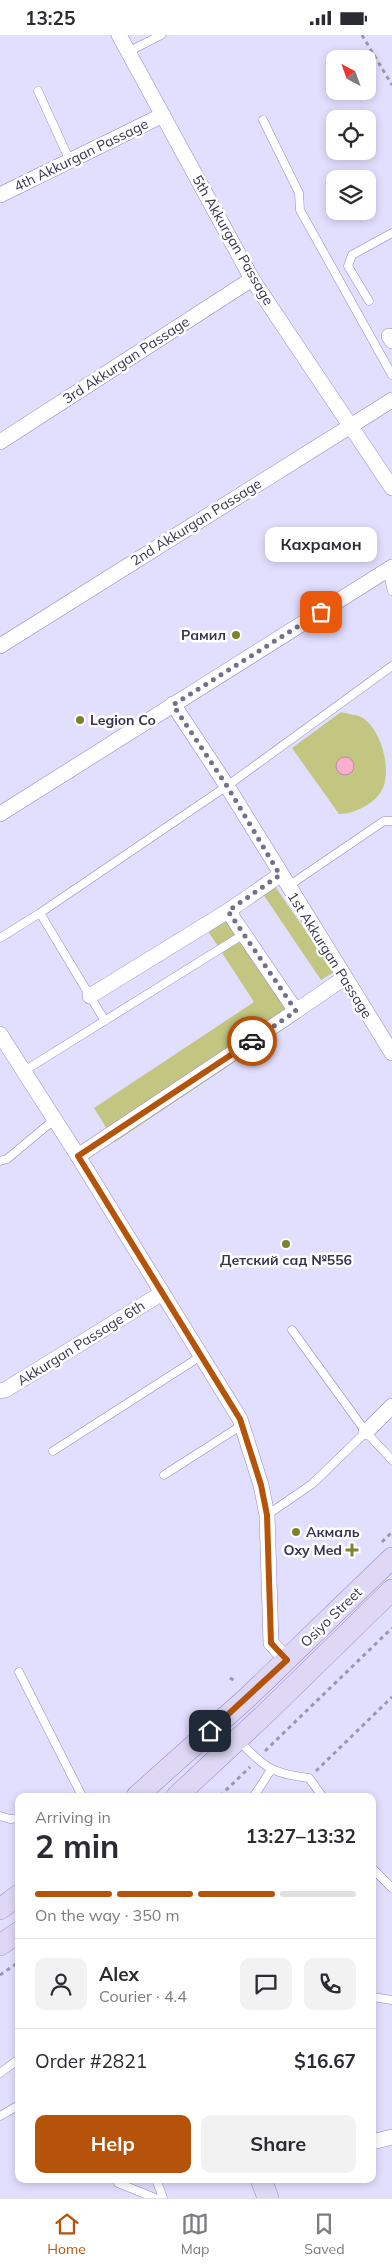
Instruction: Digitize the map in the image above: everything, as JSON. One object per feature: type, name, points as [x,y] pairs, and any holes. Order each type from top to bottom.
[{"type":"main road","name":"Osiyo Street","points":[[140,1793],[287,1660],[392,1558]]},
{"type":"main road","name":"Osiyo Street","points":[[180,1793],[238,1740],[392,1589]]},
{"type":"main road","points":[[287,1660],[303,1677]]},
{"type":"main road","points":[[221,1721],[238,1740]]},
{"type":"main road","points":[[0,1909],[15,1898]]},
{"type":"main road","points":[[0,1945],[15,1935]]},
{"type":"main road","points":[[262,2183],[268,2198]]},
{"type":"street","name":"5th Akkurgan Passage","points":[[119,35],[252,279],[392,488]]},
{"type":"street","name":"4th Akkurgan Passage","points":[[0,195],[163,115]]},
{"type":"street","name":"3rd Akkurgan Passage","points":[[0,441],[252,279]]},
{"type":"street","name":"2nd Akkurgan Passage","points":[[0,645],[392,400]]},
{"type":"street","points":[[0,814],[389,569]]},
{"type":"street","name":"1st Akkurgan Passage","points":[[173,705],[227,786],[392,1053]]},
{"type":"street","points":[[90,996],[228,911],[284,881]]},
{"type":"street","points":[[228,911],[296,1011]]},
{"type":"street","points":[[78,1156],[344,978]]},
{"type":"street","points":[[0,1034],[78,1156],[242,1425],[261,1485],[267,1515],[271,1643],[287,1660]]},
{"type":"street","name":"Akkurgan Passage 6th","points":[[0,1391],[6,1390],[162,1293]]},
{"type":"street","points":[[366,1433],[392,1406]]},
{"type":"street","points":[[376,2141],[392,2137]]},
{"type":"lane","points":[[128,52],[161,35]]},
{"type":"lane","points":[[38,91],[70,161]]},
{"type":"lane","points":[[263,120],[299,193],[300,210],[392,375]]},
{"type":"lane","points":[[369,301],[348,266],[352,255],[392,233]]},
{"type":"lane","points":[[389,569],[392,591]]},
{"type":"lane","points":[[0,938],[227,786],[392,666]]},
{"type":"lane","points":[[284,881],[384,821],[392,821]]},
{"type":"lane","points":[[40,913],[105,1021]]},
{"type":"lane","points":[[24,1071],[244,934]]},
{"type":"lane","points":[[0,1161],[7,1159],[55,1119]]},
{"type":"lane","points":[[292,1330],[366,1433],[392,1460]]},
{"type":"lane","points":[[53,1451],[201,1356]]},
{"type":"lane","points":[[164,1475],[242,1425]]},
{"type":"lane","points":[[267,1515],[312,1484],[366,1433]]},
{"type":"lane","points":[[19,1672],[80,1793]]},
{"type":"lane","points":[[238,1740],[271,1770],[288,1776],[308,1778],[320,1793]]},
{"type":"lane","points":[[256,1793],[271,1770]]},
{"type":"lane","points":[[0,1816],[15,1818]]},
{"type":"lane","points":[[376,1872],[392,1888]]},
{"type":"lane","points":[[376,1998],[392,2000]]},
{"type":"lane","points":[[0,2073],[15,2062]]},
{"type":"lane","points":[[0,2116],[15,2107]]},
{"type":"lane","points":[[118,2183],[131,2190],[155,2198]]},
{"type":"lane","points":[[157,2183],[163,2198]]},
{"type":"path","points":[[362,35],[392,85]]},
{"type":"path","points":[[223,1793],[392,1628]]},
{"type":"path","points":[[230,1678],[236,1682]]},
{"type":"path","points":[[308,1778],[392,1697]]},
{"type":"path","points":[[0,1975],[15,1964]]},
{"type":"green space","points":[[341,712],[356,715],[369,723],[382,747],[386,773],[383,788],[374,800],[353,812],[339,814],[292,748]]},
{"type":"green space","points":[[274,885],[334,972],[321,980],[263,894]]},
{"type":"green space","points":[[227,914],[297,1020],[115,1142],[94,1108],[254,1002],[206,928]]},
{"type":"shaded area","points":[[345,757],[351,760],[354,766],[351,772],[345,775],[339,772],[336,766],[339,760]]},
{"type":"way so far","points":[[252,1041],[296,1011],[228,911],[280,875],[227,786],[173,705],[321,612]]},
{"type":"place","name":"Кахрамон","points":[[321,612]]},
{"type":"place","name":"Рамил","points":[[236,635]]},
{"type":"place","name":"Legion Co","points":[[80,720]]},
{"type":"place","name":"Детский сад №556","points":[[286,1244]]},
{"type":"place","name":"Акмаль","points":[[296,1532]]},
{"type":"place","name":"Oxy Med","points":[[352,1550]]},
{"type":"route","points":[[210,1731],[287,1660],[271,1643],[267,1515],[261,1485],[240,1419],[78,1156],[252,1041]]}]
